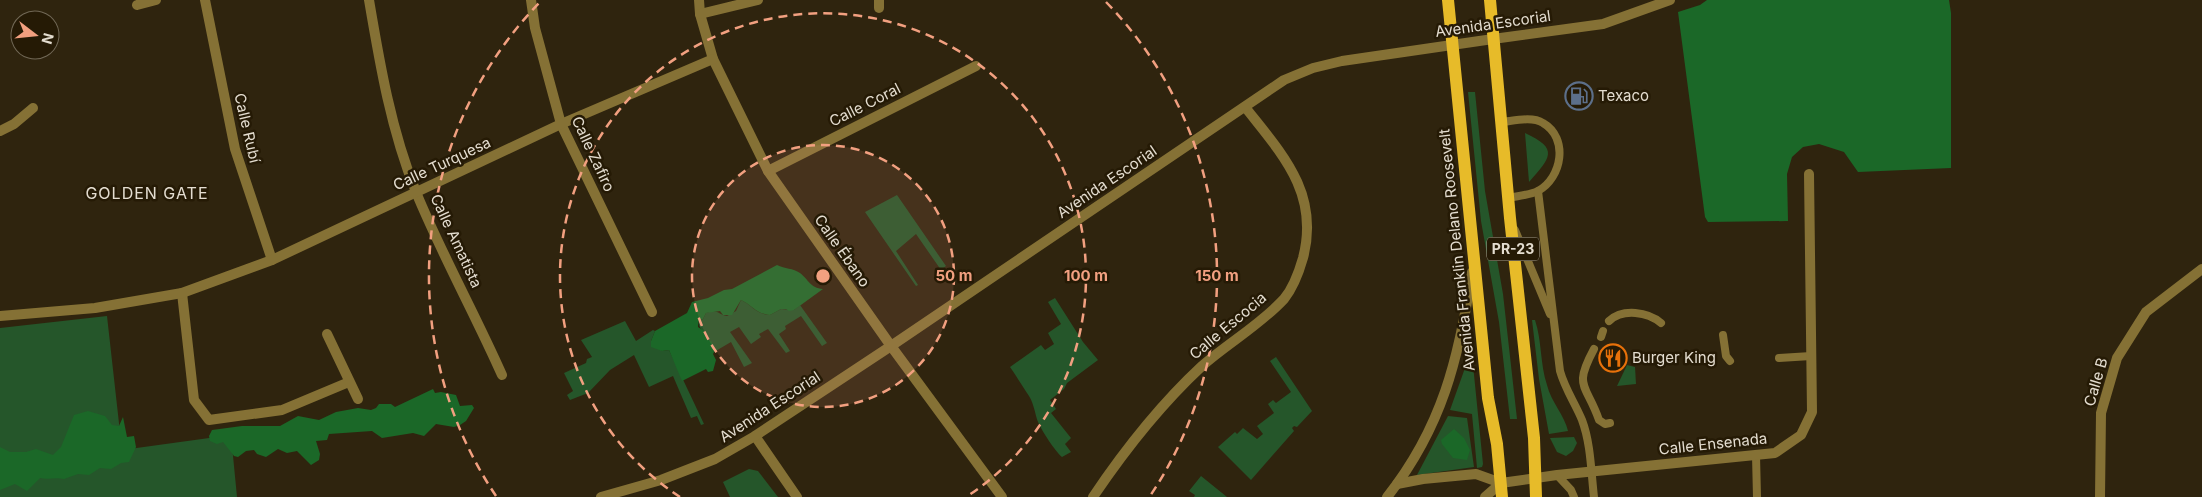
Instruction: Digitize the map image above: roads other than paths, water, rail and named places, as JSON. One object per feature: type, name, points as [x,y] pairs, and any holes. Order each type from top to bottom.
[{"type":"main road","name":"Avenida Franklin Delano Roosevelt","points":[[1448,0],[1488,398],[1497,444],[1502,497]]},
{"type":"main road","name":"PR-23","points":[[1490,0],[1510,218],[1534,438],[1536,497]]},
{"type":"street","points":[[136,5],[156,0]]},
{"type":"street","name":"Calle Rubí","points":[[205,0],[235,149],[272,260]]},
{"type":"street","name":"Calle Amatista","points":[[368,0],[383,82],[416,192],[502,374]]},
{"type":"street","name":"Calle Zafiro","points":[[531,0],[535,28],[561,124],[652,312]]},
{"type":"street","name":"Calle Ébano","points":[[699,0],[700,14],[713,59],[768,171],[891,346],[1002,497]]},
{"type":"street","points":[[700,14],[758,0]]},
{"type":"street","name":"Avenida Escorial","points":[[601,497],[662,480],[716,459],[755,436],[1284,80],[1313,68],[1342,61],[1602,24],[1670,0]]},
{"type":"street","name":"Calle Turquesa","points":[[0,316],[95,308],[182,293],[272,260],[561,124],[713,59]]},
{"type":"street","name":"Calle Coral","points":[[768,171],[976,66]]},
{"type":"street","name":"Calle Escocia","points":[[1093,497],[1124,451],[1160,406],[1204,365],[1267,316],[1285,297],[1300,271],[1307,244],[1307,216],[1300,189],[1288,162],[1245,106]]},
{"type":"street","points":[[0,131],[14,124],[32,108]]},
{"type":"street","name":"Calle Ensenada","points":[[1501,483],[1557,475],[1775,453],[1801,435],[1812,412],[1808,174]]},
{"type":"street","points":[[1386,497],[1397,484],[1424,442],[1439,410],[1459,346],[1475,256]]},
{"type":"street","name":"Calle B","points":[[2100,497],[2101,413],[2117,358],[2146,312],[2202,269]]},
{"type":"street","points":[[182,293],[194,400],[209,420],[282,410],[349,382]]},
{"type":"street","points":[[327,334],[358,399]]},
{"type":"street","points":[[755,436],[797,497]]},
{"type":"street","points":[[1397,484],[1423,479],[1476,474],[1501,483],[1485,497]]},
{"type":"lane","points":[[1501,122],[1532,120],[1543,123],[1559,142],[1558,168],[1550,180],[1538,191],[1508,198]]},
{"type":"lane","points":[[1538,191],[1560,371],[1564,385],[1582,420],[1594,497]]},
{"type":"lane","points":[[1510,218],[1554,323]]},
{"type":"lane","points":[[1609,320],[1625,313],[1643,314],[1653,316],[1661,323]]},
{"type":"lane","points":[[1723,335],[1726,356],[1730,361]]},
{"type":"lane","points":[[1594,349],[1585,366],[1582,381],[1599,420],[1605,424],[1610,423]]},
{"type":"lane","points":[[1779,358],[1811,356]]},
{"type":"lane","points":[[1756,455],[1757,497]]},
{"type":"lane","points":[[1557,475],[1571,490],[1574,497]]},
{"type":"place","name":"Texaco","points":[[1579,96]]},
{"type":"place","name":"Burger King","points":[[1613,358]]},
{"type":"district","name":"GOLDEN GATE","points":[[147,193]]}]
